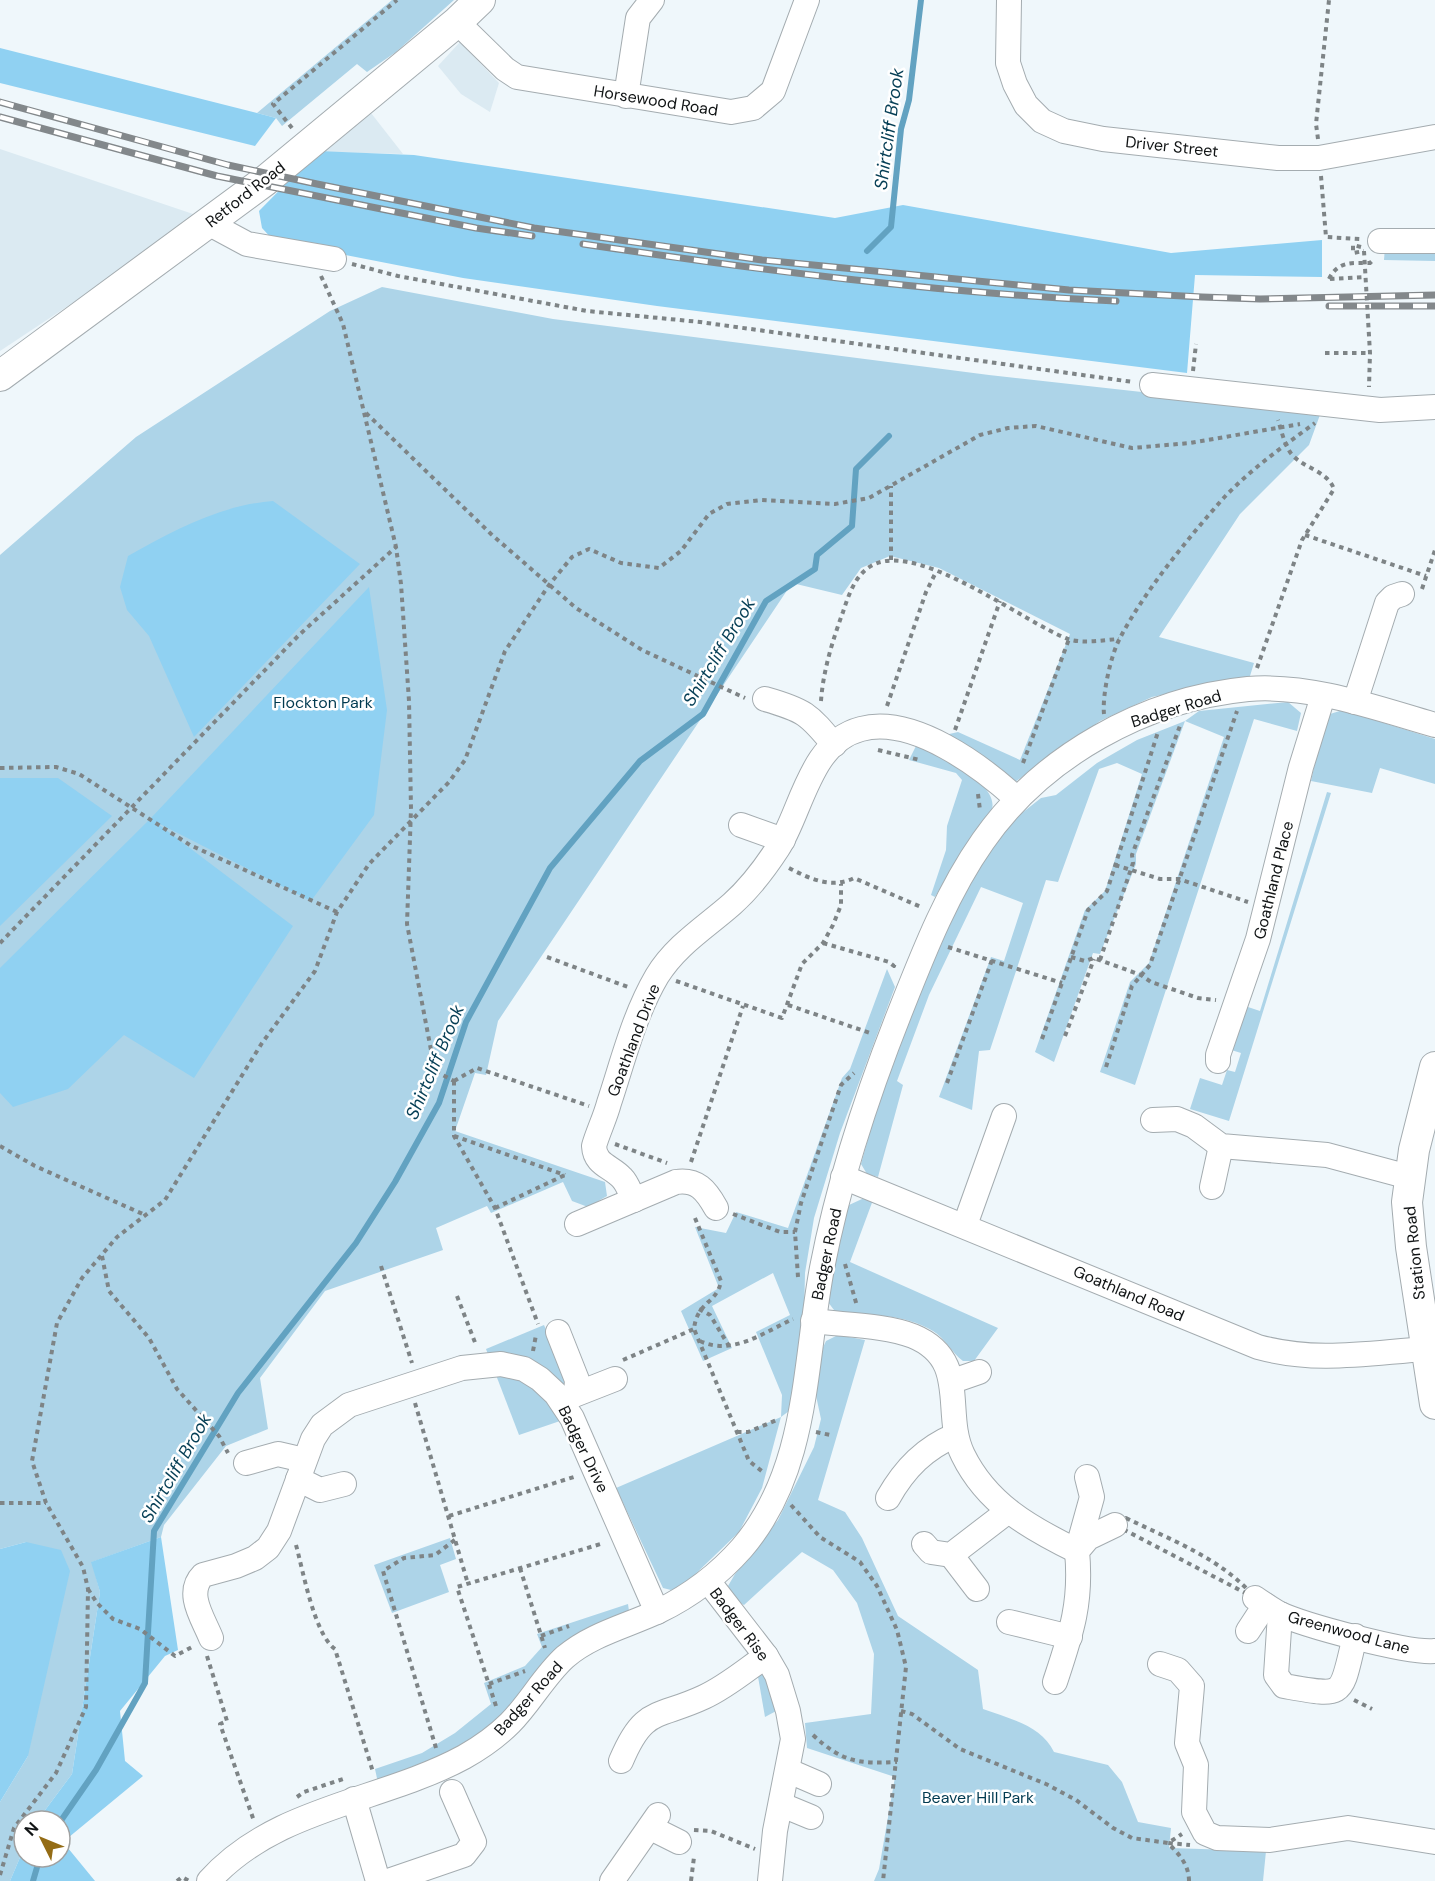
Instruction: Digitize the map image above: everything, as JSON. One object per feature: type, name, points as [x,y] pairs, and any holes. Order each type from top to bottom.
[{"type":"main road","name":"Retford Road","points":[[0,375],[208,223],[313,141],[457,22],[480,0]]},
{"type":"main road","name":"Station Road","points":[[1435,1067],[1409,1177],[1407,1202],[1410,1237],[1435,1404]]},
{"type":"street","points":[[627,96],[638,18],[652,0]]},
{"type":"street","name":"Horsewood Road","points":[[457,22],[505,69],[517,77],[731,112],[753,108],[773,91],[807,0]]},
{"type":"street","name":"Driver Street","points":[[1009,0],[1008,63],[1015,84],[1026,105],[1042,121],[1064,131],[1103,139],[1278,158],[1319,158],[1435,137]]},
{"type":"street","points":[[208,223],[247,244],[334,259]]},
{"type":"street","points":[[1372,246],[1435,241]]},
{"type":"street","points":[[1152,385],[1380,410],[1435,407]]},
{"type":"street","points":[[1355,702],[1387,603],[1393,597],[1402,594]]},
{"type":"street","name":"Badger Road","points":[[209,1881],[240,1851],[318,1812],[352,1788],[428,1773],[471,1753],[510,1723],[564,1659],[600,1635],[657,1612],[708,1581],[758,1528],[780,1486],[798,1428],[825,1251],[843,1177],[889,1040],[944,946],[941,916],[981,843],[1017,799],[1044,774],[1106,733],[1134,719],[1188,702],[1247,690],[1285,690],[1323,696],[1355,702],[1435,725]]},
{"type":"street","name":"Goathland Place","points":[[1218,1062],[1218,1055],[1236,1007],[1266,908],[1298,777],[1323,696]]},
{"type":"street","points":[[765,699],[800,709],[816,723],[834,746]]},
{"type":"street","name":"Goathland Drive","points":[[634,1200],[625,1181],[601,1164],[595,1155],[594,1146],[638,1018],[658,975],[689,939],[747,890],[777,850],[808,782],[834,746],[848,734],[861,729],[878,738],[918,736],[949,748],[978,765],[1017,799]]},
{"type":"street","points":[[741,825],[777,850]]},
{"type":"street","points":[[965,1225],[1004,1116]]},
{"type":"street","points":[[1153,1120],[1177,1119],[1194,1126],[1221,1146],[1317,1153],[1363,1162],[1409,1177]]},
{"type":"street","points":[[1212,1187],[1221,1146]]},
{"type":"street","points":[[578,1224],[686,1176],[700,1185],[705,1211]]},
{"type":"street","name":"Goathland Road","points":[[843,1177],[965,1225],[1258,1347],[1288,1355],[1339,1357],[1426,1349]]},
{"type":"street","points":[[813,1321],[913,1336],[938,1354],[948,1368],[953,1381],[956,1435],[973,1472],[1007,1512],[1043,1535],[1077,1551]]},
{"type":"street","points":[[558,1332],[577,1380],[568,1397]]},
{"type":"street","name":"Badger Drive","points":[[211,1638],[194,1596],[196,1581],[203,1575],[255,1558],[268,1548],[279,1531],[313,1439],[335,1413],[349,1405],[462,1368],[483,1364],[501,1364],[528,1372],[568,1397],[572,1418],[657,1612]]},
{"type":"street","points":[[568,1397],[617,1370]]},
{"type":"street","points":[[953,1381],[979,1371]]},
{"type":"street","points":[[888,1498],[902,1474],[915,1461],[938,1443],[956,1435]]},
{"type":"street","points":[[246,1463],[278,1454],[301,1469],[320,1490],[344,1484]]},
{"type":"street","points":[[1055,1682],[1076,1618],[1079,1590],[1077,1551],[1092,1497],[1087,1478]]},
{"type":"street","points":[[951,1555],[1007,1512]]},
{"type":"street","points":[[1077,1551],[1088,1538],[1121,1522]]},
{"type":"street","points":[[924,1544],[931,1552],[951,1555],[977,1589]]},
{"type":"street","name":"Badger Rise","points":[[708,1581],[766,1656],[777,1675],[786,1704],[793,1739],[772,1856],[770,1881]]},
{"type":"street","points":[[1248,1631],[1266,1605]]},
{"type":"street","points":[[1266,1605],[1276,1675],[1284,1686],[1322,1693],[1332,1693],[1339,1689],[1345,1680],[1355,1636]]},
{"type":"street","name":"Greenwood Lane","points":[[1266,1605],[1355,1636],[1435,1652]]},
{"type":"street","points":[[1009,1622],[1070,1637]]},
{"type":"street","points":[[621,1761],[630,1739],[645,1720],[656,1713],[705,1696],[766,1656]]},
{"type":"street","points":[[1160,1664],[1178,1670],[1192,1686],[1187,1743],[1196,1765],[1194,1812],[1205,1833],[1217,1838],[1270,1840],[1348,1828],[1435,1842]]},
{"type":"street","points":[[789,1771],[819,1784]]},
{"type":"street","points":[[352,1788],[378,1881]]},
{"type":"street","points":[[388,1881],[464,1855],[471,1850],[474,1842],[452,1792]]},
{"type":"street","points":[[782,1805],[811,1817]]},
{"type":"street","points":[[612,1881],[655,1822],[679,1842]]},
{"type":"path","points":[[313,141],[287,124],[273,104],[398,0]]},
{"type":"path","points":[[1365,277],[1329,279],[1335,268],[1342,264],[1370,263],[1376,256],[1372,246]]},
{"type":"path","points":[[1369,387],[1370,352],[1365,277],[1372,246]]},
{"type":"path","points":[[311,255],[343,324],[396,547],[410,701],[407,924],[424,1008],[429,1050],[435,1071],[453,1081]]},
{"type":"path","points":[[334,259],[398,276],[587,311],[700,322],[1152,385]]},
{"type":"path","points":[[1325,353],[1370,352]]},
{"type":"path","points":[[1106,1066],[1132,986],[1150,965],[1247,690],[1305,535],[1334,489],[1331,482],[1299,462],[1289,451],[1271,399]]},
{"type":"path","points":[[365,412],[491,534],[576,608],[642,650],[737,695]]},
{"type":"path","points":[[0,1875],[14,1828],[56,1773],[86,1707],[88,1589],[83,1567],[46,1503],[32,1461],[57,1323],[81,1278],[117,1237],[165,1200],[262,1043],[315,970],[337,912],[369,864],[449,782],[465,760],[505,651],[549,585],[572,557],[589,549],[621,563],[659,568],[681,551],[709,514],[727,504],[762,500],[836,504],[869,498],[980,435],[1008,428],[1036,426],[1132,448],[1190,443],[1319,420],[1287,443],[1221,501],[1155,584],[1119,639],[1107,686],[1104,709],[1106,733]]},
{"type":"path","points":[[891,485],[891,560]]},
{"type":"path","points":[[1305,535],[1426,576]]},
{"type":"path","points":[[0,943],[299,635],[396,547]]},
{"type":"path","points":[[1402,594],[1418,601],[1435,550]]},
{"type":"path","points":[[821,708],[826,669],[852,585],[875,564],[891,560],[910,563],[936,572],[1000,600],[1069,639],[1119,639]]},
{"type":"path","points":[[927,761],[878,738],[926,592],[936,572]]},
{"type":"path","points":[[949,748],[1000,600]]},
{"type":"path","points":[[1018,767],[1025,761],[1069,639]]},
{"type":"path","points":[[1101,960],[1131,870],[1132,855],[1188,702]]},
{"type":"path","points":[[1042,1039],[1088,910],[1107,891],[1166,709]]},
{"type":"path","points":[[0,768],[56,767],[71,772],[190,845],[337,912]]},
{"type":"path","points":[[973,786],[981,806],[978,820]]},
{"type":"path","points":[[777,850],[803,875],[841,884],[854,878],[941,916]]},
{"type":"path","points":[[1115,865],[1160,879],[1179,879],[1266,908]]},
{"type":"path","points":[[667,978],[782,1018],[802,964],[822,943],[841,905],[841,884]]},
{"type":"path","points":[[822,943],[889,962],[894,966],[896,960]]},
{"type":"path","points":[[944,946],[1062,983]]},
{"type":"path","points":[[547,957],[632,988]]},
{"type":"path","points":[[1071,957],[1085,961],[1094,958],[1101,960],[1141,975],[1151,982],[1236,1007]]},
{"type":"path","points":[[1065,1036],[1094,958]]},
{"type":"path","points":[[947,1083],[992,960]]},
{"type":"path","points":[[788,1005],[889,1040]]},
{"type":"path","points":[[608,1141],[686,1176],[743,1006]]},
{"type":"path","points":[[453,1081],[477,1068],[607,1111]]},
{"type":"path","points":[[453,1081],[454,1136],[495,1208],[539,1323],[528,1372]]},
{"type":"path","points":[[454,1136],[565,1175],[495,1208]]},
{"type":"path","points":[[0,1146],[35,1166],[145,1216]]},
{"type":"path","points":[[795,1232],[780,1232],[705,1211],[721,1281],[719,1291],[699,1309],[694,1329],[749,1461],[780,1486],[820,1537],[860,1562],[877,1586],[897,1630],[906,1667],[882,1881]]},
{"type":"path","points":[[844,1254],[858,1312]]},
{"type":"path","points":[[102,1255],[109,1291],[149,1338],[177,1389],[207,1426],[219,1436]]},
{"type":"path","points":[[381,1266],[468,1584]]},
{"type":"path","points":[[457,1296],[483,1364]]},
{"type":"path","points":[[699,1309],[711,1315],[729,1346]]},
{"type":"path","points":[[699,1340],[712,1346],[729,1346],[794,1319],[813,1321]]},
{"type":"path","points":[[617,1370],[694,1329]]},
{"type":"path","points":[[737,1432],[748,1432],[802,1407]]},
{"type":"path","points":[[449,1516],[596,1470]]},
{"type":"path","points":[[0,1503],[46,1503]]},
{"type":"path","points":[[286,1512],[321,1629],[328,1643],[335,1649],[374,1775]]},
{"type":"path","points":[[1121,1522],[1209,1560],[1242,1582],[1266,1605]]},
{"type":"path","points":[[1121,1522],[1266,1605]]},
{"type":"path","points":[[496,1706],[457,1587],[624,1537]]},
{"type":"path","points":[[436,1749],[383,1571],[404,1558],[435,1556],[456,1539]]},
{"type":"path","points":[[520,1568],[546,1651]]},
{"type":"path","points":[[88,1589],[97,1603],[113,1619],[140,1629],[175,1656],[211,1638]]},
{"type":"path","points":[[211,1638],[207,1656],[227,1721],[220,1724],[260,1839]]},
{"type":"path","points":[[540,1657],[554,1646]]},
{"type":"path","points":[[519,1679],[534,1663]]},
{"type":"path","points":[[489,1684],[526,1671]]},
{"type":"path","points":[[487,1713],[503,1697]]},
{"type":"path","points":[[901,1711],[912,1714],[960,1749],[1046,1784],[1076,1800],[1113,1828],[1132,1838],[1168,1843],[1198,1823]]},
{"type":"path","points":[[808,1730],[828,1750],[846,1758],[866,1764],[897,1762]]},
{"type":"path","points":[[429,1753],[445,1743]]},
{"type":"path","points":[[366,1774],[374,1775],[383,1771]]},
{"type":"path","points":[[291,1803],[304,1792],[352,1788]]},
{"type":"path","points":[[679,1842],[683,1845],[692,1830],[711,1831],[772,1856]]},
{"type":"path","points":[[177,1881],[182,1877],[190,1881]]},
{"type":"shaded area","points":[[460,42],[499,83],[490,112],[461,94],[438,66]]},
{"type":"shaded area","points":[[371,113],[403,154],[324,152]]},
{"type":"shaded area","points":[[0,149],[202,217],[0,351]]},
{"type":"green space","points":[[392,0],[454,0],[396,52],[367,72],[357,64],[282,126],[276,118],[257,113]]},
{"type":"green space","points":[[0,48],[276,118],[255,146],[0,83]]},
{"type":"green space","points":[[318,151],[414,155],[835,218],[903,205],[1171,253],[1322,240],[1322,277],[1195,275],[1187,373],[657,306],[463,278],[274,241],[262,228],[259,211]]},
{"type":"green space","points":[[1385,247],[1435,247],[1435,261],[1384,260]]},
{"type":"green space","name":"Flockton Park","points":[[382,287],[553,319],[989,375],[1321,412],[1309,445],[1240,514],[1159,637],[1254,663],[1250,676],[1152,697],[1100,721],[1015,782],[945,735],[958,732],[1020,760],[1070,634],[939,568],[890,556],[861,568],[842,595],[792,583],[498,1021],[486,1075],[475,1073],[455,1131],[605,1182],[607,1196],[588,1207],[572,1201],[563,1182],[491,1213],[487,1206],[436,1228],[443,1250],[325,1291],[260,1378],[268,1429],[226,1446],[164,1525],[161,1537],[92,1562],[100,1592],[72,1774],[46,1809],[12,1809],[12,1869],[15,1869],[10,1881],[0,1881],[0,1802],[28,1756],[26,1542],[0,1549],[0,555],[136,437],[330,311]]},
{"type":"green space","points":[[273,501],[360,564],[194,737],[149,636],[127,610],[120,587],[128,556],[180,529],[216,514],[253,503]]},
{"type":"green space","points":[[369,587],[387,710],[374,815],[311,901],[154,821],[293,926],[194,1078],[124,1035],[68,1089],[13,1107],[0,1093],[0,968],[150,819]]},
{"type":"green space","points":[[1288,702],[1301,713],[1297,731],[1254,719],[1135,1085],[1100,1072],[1130,982],[1149,963],[1224,737],[1185,721],[1199,711]]},
{"type":"green space","points":[[1343,710],[1435,739],[1435,784],[1380,768],[1372,793],[1311,781],[1323,727],[1330,714]]},
{"type":"green space","points":[[1185,721],[1136,854],[1136,864],[1100,954],[1093,953],[1054,1062],[1035,1052],[1085,910],[1105,891],[1142,774],[1117,763],[1099,769],[1058,882],[1046,880],[990,1050],[979,1051],[972,1110],[939,1097],[991,957],[1004,961],[1023,903],[981,887],[929,995],[897,1081],[903,1085],[878,1177],[867,1174],[861,1164],[886,1074],[918,993],[967,886],[987,852],[1013,820],[1041,798],[1056,795],[1097,763],[1137,740]]},
{"type":"green space","points":[[918,742],[939,753],[977,779],[992,799],[990,814],[973,836],[935,897],[931,895],[946,850],[947,826],[962,780],[956,773],[909,760]]},
{"type":"green space","points":[[0,778],[58,778],[112,816],[0,926]]},
{"type":"green space","points":[[1327,792],[1331,793],[1229,1121],[1190,1109],[1200,1078],[1222,1085],[1227,1070],[1235,1072],[1241,1053],[1228,1049],[1242,1005],[1260,1011]]},
{"type":"green space","points":[[887,969],[895,987],[840,1133],[814,1218],[805,1273],[804,1318],[789,1411],[781,1417],[782,1395],[756,1332],[790,1315],[773,1273],[712,1306],[732,1348],[703,1361],[681,1311],[719,1288],[695,1227],[726,1233],[736,1212],[788,1228],[842,1078],[850,1069]]},
{"type":"green space","points":[[862,1199],[873,1200],[850,1262],[998,1328],[974,1361],[963,1361],[945,1341],[922,1325],[886,1316],[837,1314],[828,1302],[834,1255],[849,1205]]},
{"type":"green space","points":[[544,1325],[567,1379],[560,1421],[519,1435],[486,1349]]},
{"type":"green space","name":"Beaver Hill Park","points":[[838,1335],[865,1340],[818,1500],[845,1512],[862,1538],[898,1616],[978,1670],[983,1709],[1033,1729],[1041,1735],[1054,1752],[1108,1765],[1122,1782],[1138,1822],[1171,1828],[1169,1848],[1266,1851],[1263,1881],[874,1881],[879,1869],[895,1777],[807,1748],[805,1723],[871,1714],[874,1654],[857,1603],[833,1570],[802,1552],[744,1605],[732,1598],[728,1586],[778,1520],[814,1447],[821,1419],[815,1391],[818,1358],[826,1341]]},
{"type":"green space","points":[[781,1417],[762,1488],[739,1532],[683,1586],[671,1590],[663,1588],[616,1488]]},
{"type":"green space","points":[[161,1537],[178,1650],[165,1656],[120,1711],[125,1761],[143,1776],[72,1835],[72,1809],[46,1809],[72,1774],[100,1592],[91,1562]]},
{"type":"green space","points":[[450,1538],[456,1559],[440,1565],[449,1592],[392,1613],[374,1565]]},
{"type":"green space","points":[[26,1542],[61,1550],[70,1571],[28,1756],[0,1802],[0,1549]]},
{"type":"green space","points":[[628,1604],[629,1611],[501,1719],[443,1759],[378,1783],[375,1769],[422,1753],[455,1733],[491,1704],[484,1683],[525,1666],[542,1647],[537,1634]]},
{"type":"green space","points":[[757,1671],[768,1677],[778,1710],[765,1717]]},
{"type":"green space","points":[[72,1853],[95,1881],[10,1881],[15,1869],[72,1869]]},
{"type":"waterway","name":"Shirtcliff Brook","points":[[867,251],[891,227],[901,129],[909,100],[921,0]]},
{"type":"waterway","name":"Shirtcliff Brook","points":[[69,1809],[96,1770],[145,1683],[154,1531],[238,1393],[356,1243],[395,1182],[439,1103],[466,1022],[550,868],[640,761],[703,714],[766,601],[815,569],[817,555],[852,526],[856,469],[889,436]]},
{"type":"waterway","name":"Shirtcliff Brook","points":[[33,1881],[36,1869]]},
{"type":"railway","points":[[0,102],[228,165],[317,184],[534,228],[762,260],[1069,290],[1202,297],[1260,299],[1435,295]]},
{"type":"railway","points":[[0,117],[217,176],[476,228],[532,236]]},
{"type":"railway","points":[[583,244],[849,279],[982,292],[1116,301]]},
{"type":"railway","points":[[1329,306],[1435,306]]}]
